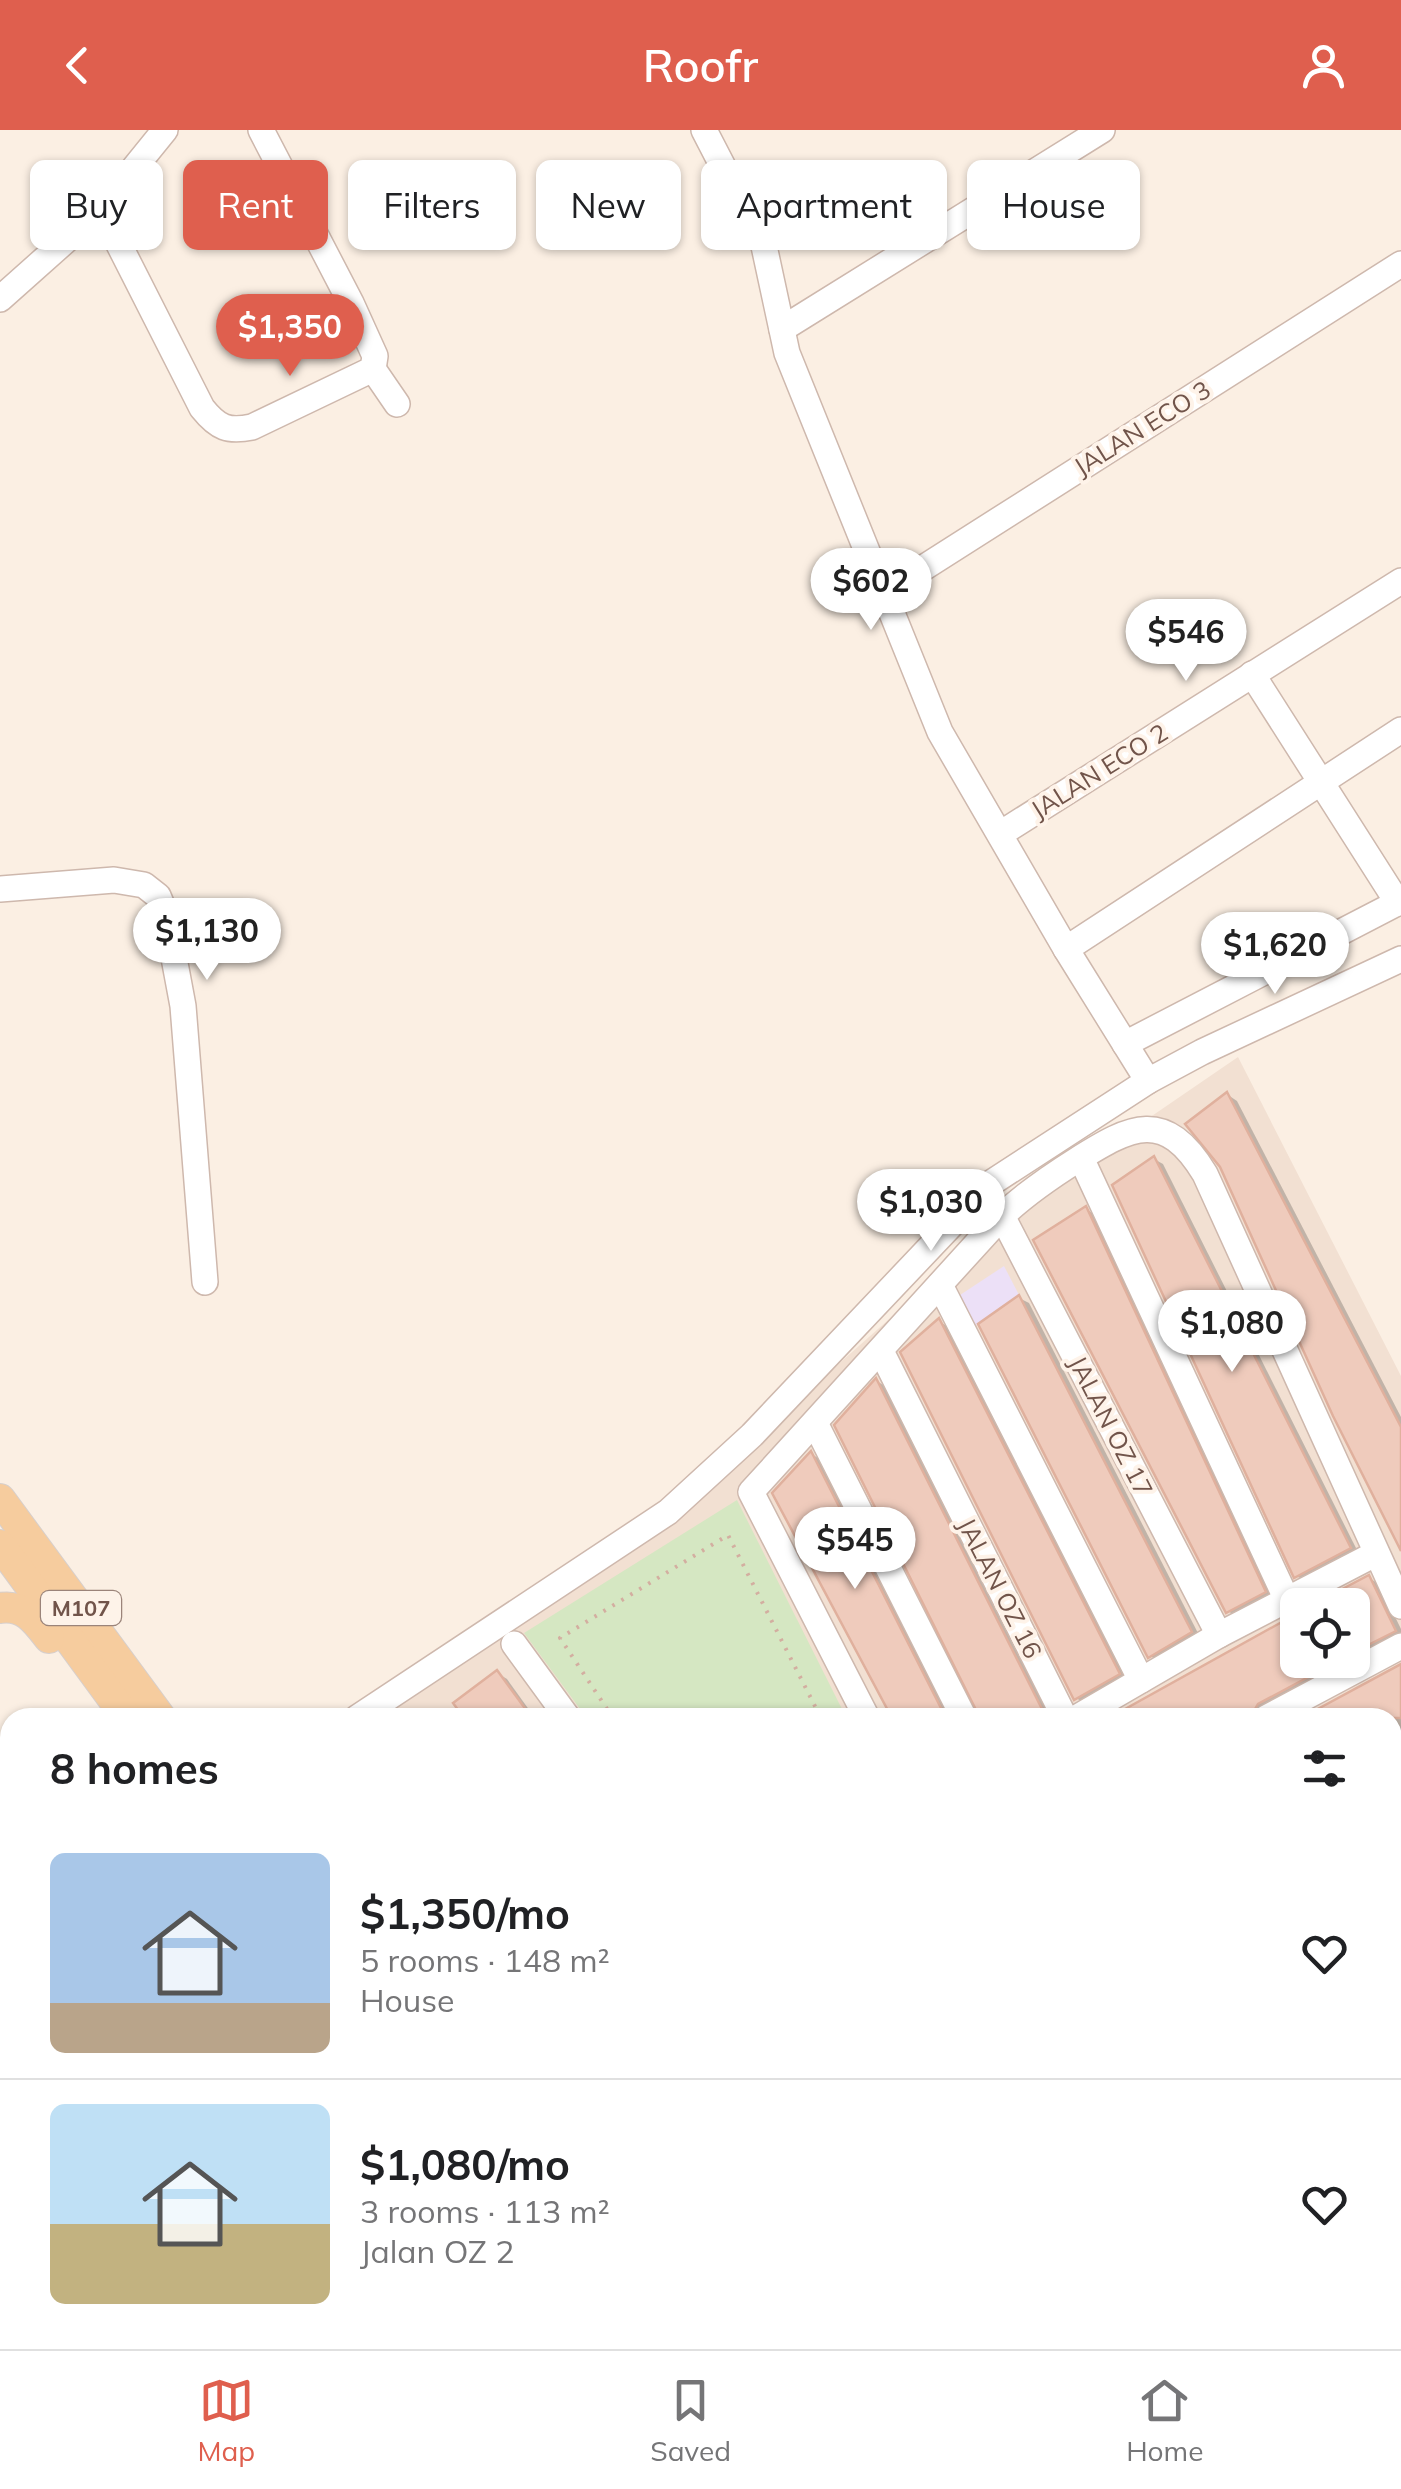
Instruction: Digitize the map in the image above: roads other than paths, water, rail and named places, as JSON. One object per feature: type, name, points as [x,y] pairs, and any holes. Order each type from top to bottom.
[{"type":"main road","name":"M107","points":[[0,1500],[154,1708]]},
{"type":"main road","name":"M107","points":[[0,1545],[120,1708]]},
{"type":"main road","points":[[0,1574],[0,1582]]},
{"type":"main road","points":[[0,1608],[30,1614],[106,1708]]},
{"type":"street","points":[[140,160],[165,130]]},
{"type":"street","points":[[261,130],[351,303],[375,356],[373,369],[398,404]]},
{"type":"street","points":[[704,130],[764,246],[787,354],[940,732],[1148,1081]]},
{"type":"street","points":[[782,329],[1102,130]]},
{"type":"street","points":[[0,300],[55,250]]},
{"type":"street","points":[[122,250],[202,408],[214,423],[231,431],[252,428],[373,369]]},
{"type":"street","name":"JALAN ECO 3","points":[[884,593],[1401,264]]},
{"type":"street","name":"JALAN ECO 2","points":[[1000,834],[1401,581]]},
{"type":"street","points":[[1125,1044],[1400,902],[1252,674]]},
{"type":"street","points":[[1066,949],[1401,730]]},
{"type":"street","points":[[0,889],[114,880],[144,886],[158,896],[166,915],[183,1006],[205,1282]]},
{"type":"street","points":[[373,1708],[668,1512],[752,1435],[991,1183],[1148,1081],[1401,959]]},
{"type":"street","points":[[862,1708],[751,1492],[1002,1216],[1040,1183],[1132,1130],[1168,1134],[1184,1144],[1205,1174],[1401,1606]]},
{"type":"street","points":[[1081,1158],[1281,1588]]},
{"type":"street","name":"JALAN OZ 17","points":[[1002,1216],[1219,1635]]},
{"type":"street","points":[[940,1286],[1141,1680]]},
{"type":"street","name":"JALAN OZ 16","points":[[882,1351],[1060,1708]]},
{"type":"street","points":[[815,1423],[959,1708]]},
{"type":"street","points":[[1310,1588],[1375,1554]]},
{"type":"street","points":[[1093,1708],[1280,1604]]},
{"type":"street","points":[[514,1644],[561,1708]]},
{"type":"street","points":[[1285,1708],[1401,1646]]}]
